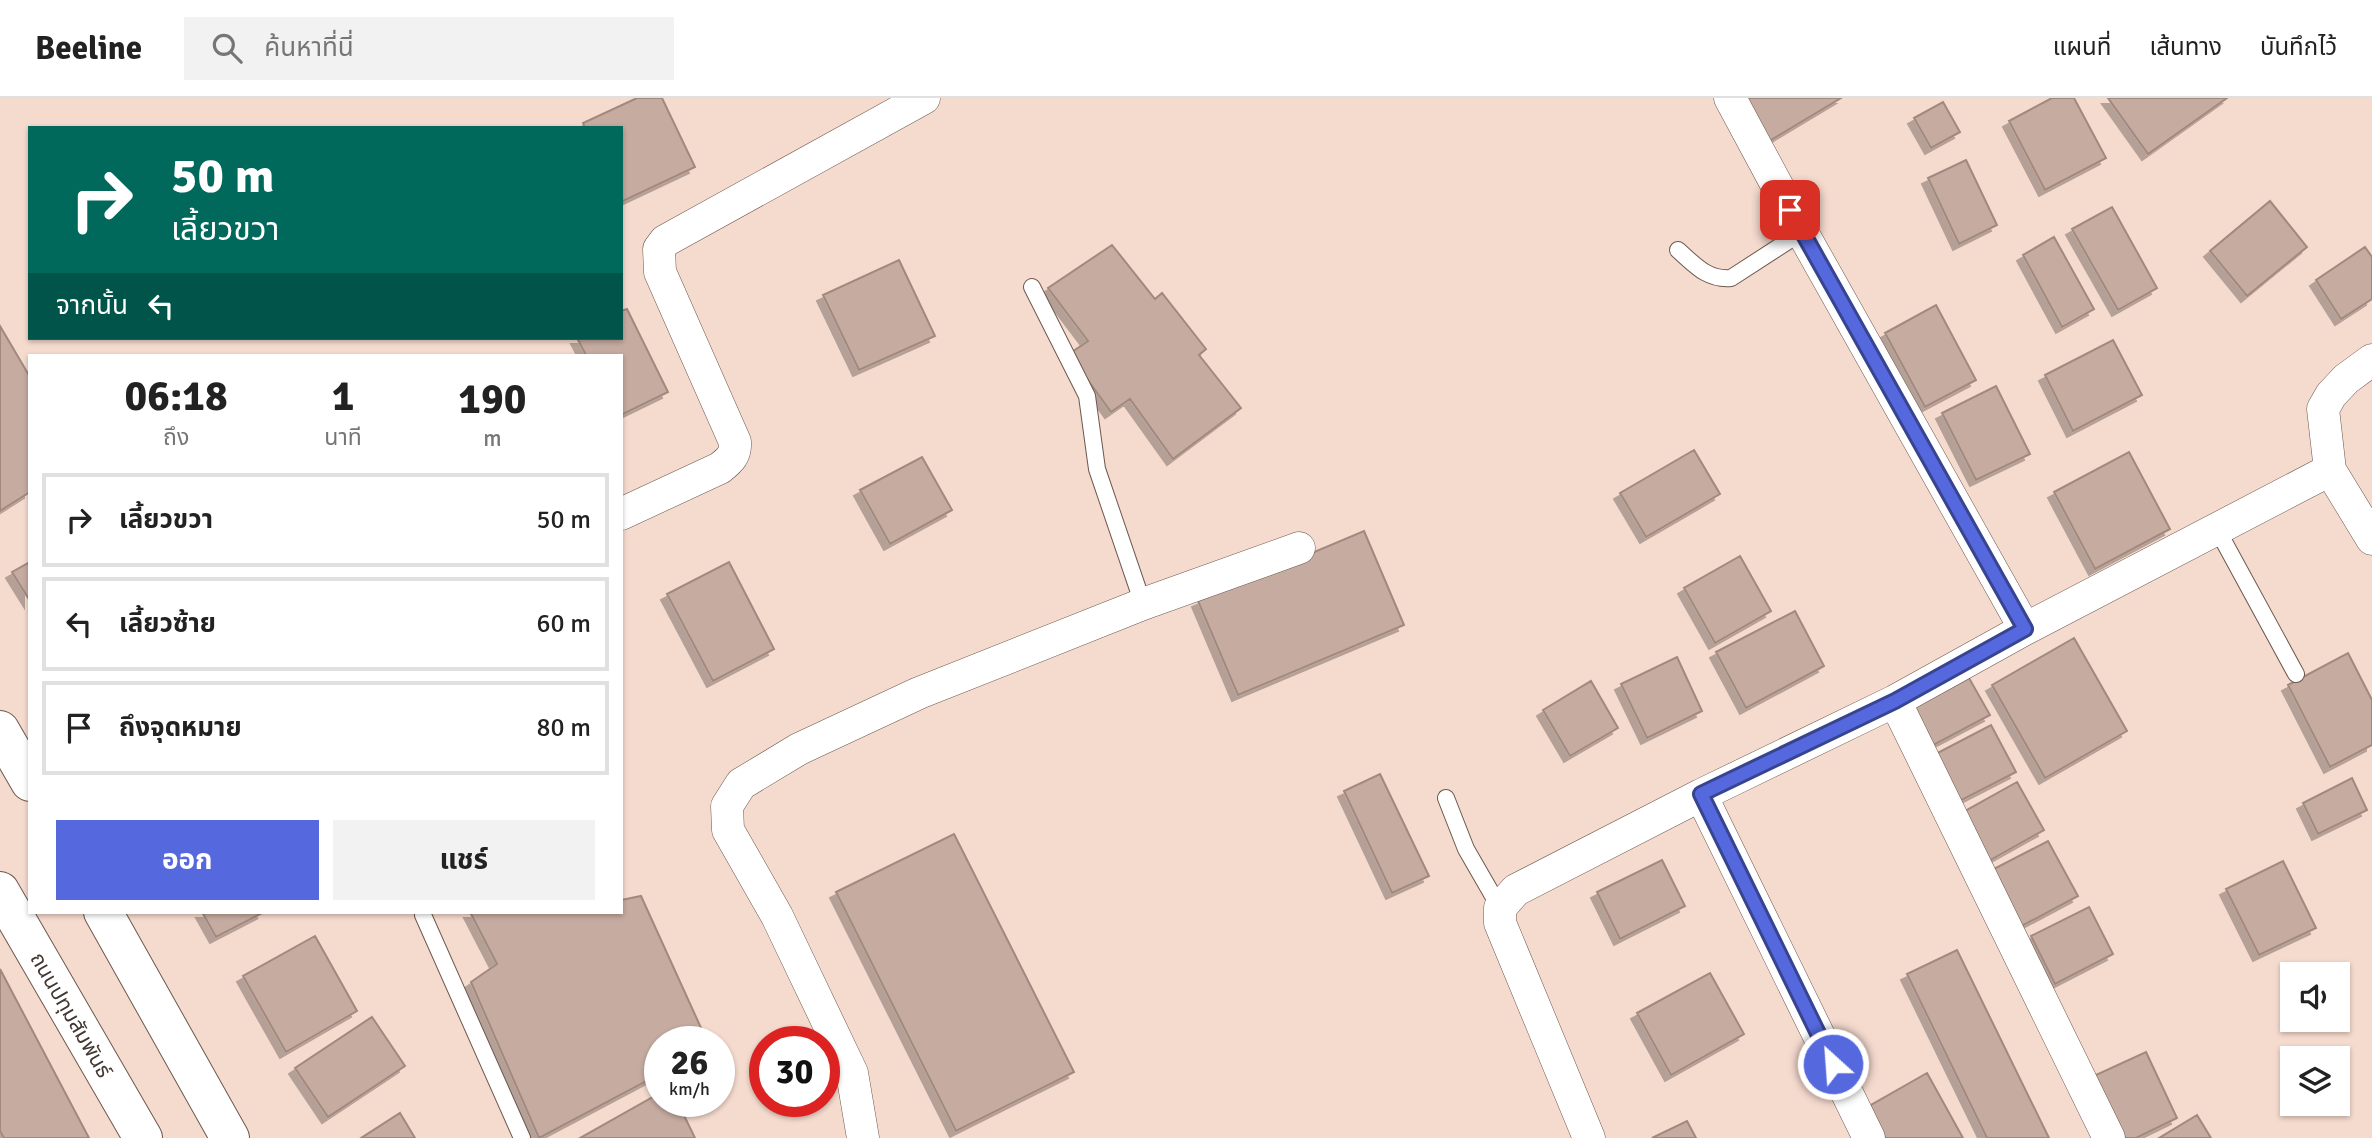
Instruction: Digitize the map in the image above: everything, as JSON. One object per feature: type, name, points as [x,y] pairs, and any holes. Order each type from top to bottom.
[{"type":"street","points":[[623,513],[720,468],[736,450],[736,443],[660,272],[659,249],[665,241],[923,98]]},
{"type":"street","points":[[1730,98],[1802,232],[2025,629]]},
{"type":"street","points":[[2372,360],[2346,379],[2331,395],[2323,409],[2330,470],[2372,539]]},
{"type":"street","points":[[1589,1138],[1500,923],[1500,908],[1516,890],[1701,794],[1895,701],[2025,629],[2330,470]]},
{"type":"street","points":[[863,1138],[852,1073],[777,916],[728,830],[727,806],[741,784],[799,749],[919,693],[1143,604],[1299,548]]},
{"type":"street","points":[[1895,701],[2109,1138]]},
{"type":"street","points":[[0,730],[28,779]]},
{"type":"street","points":[[1701,794],[1869,1138]]},
{"type":"street","name":"ถนนปทุมสัมพันธ์","points":[[0,891],[143,1138]]},
{"type":"street","points":[[104,914],[230,1138]]},
{"type":"lane","points":[[1678,250],[1707,275],[1721,279],[1731,278],[1802,232]]},
{"type":"lane","points":[[1032,287],[1087,396],[1097,469],[1143,604]]},
{"type":"lane","points":[[2217,529],[2296,674]]},
{"type":"lane","points":[[1446,797],[1466,849],[1500,908]]},
{"type":"lane","points":[[423,915],[522,1138]]},
{"type":"building","points":[[637,98],[662,98],[695,167],[623,201],[623,126],[584,126],[583,123]]},
{"type":"building","points":[[1733,98],[1841,98],[1761,146]]},
{"type":"building","points":[[2052,98],[2074,98],[2106,158],[2045,190],[2009,121]]},
{"type":"building","points":[[2108,98],[2227,98],[2148,154]]},
{"type":"building","points":[[1943,102],[1960,132],[1931,148],[1914,118]]},
{"type":"building","points":[[1966,160],[1997,225],[1959,244],[1928,178]]},
{"type":"building","points":[[2270,201],[2307,247],[2247,296],[2210,251]]},
{"type":"building","points":[[2112,207],[2157,288],[2118,310],[2072,229]]},
{"type":"building","points":[[2054,237],[2094,309],[2062,327],[2023,255]]},
{"type":"building","points":[[1112,245],[1155,299],[1162,293],[1206,349],[1199,355],[1241,408],[1173,459],[1130,399],[1111,412],[1069,354],[1088,341],[1048,288]]},
{"type":"building","points":[[2365,247],[2372,257],[2372,299],[2341,319],[2316,280]]},
{"type":"building","points":[[899,260],[935,336],[859,370],[823,295]]},
{"type":"building","points":[[1936,305],[1976,380],[1925,407],[1885,333]]},
{"type":"building","points":[[627,309],[668,392],[623,414],[623,354],[585,354],[578,340],[623,340],[623,310]]},
{"type":"building","points":[[0,326],[28,374],[28,493],[0,511]]},
{"type":"building","points":[[2113,340],[2142,395],[2073,431],[2045,375]]},
{"type":"building","points":[[1996,386],[2030,454],[1976,480],[1942,413]]},
{"type":"building","points":[[1694,450],[1720,494],[1646,537],[1620,493]]},
{"type":"building","points":[[2129,452],[2170,529],[2095,569],[2054,492]]},
{"type":"building","points":[[922,457],[952,510],[890,544],[860,490]]},
{"type":"building","points":[[1364,531],[1404,625],[1238,695],[1198,601]]},
{"type":"building","points":[[1740,556],[1771,611],[1715,643],[1684,588]]},
{"type":"building","points":[[729,562],[774,649],[713,681],[667,594]]},
{"type":"building","points":[[28,563],[28,598],[12,572]]},
{"type":"building","points":[[1795,611],[1824,666],[1746,708],[1716,652]]},
{"type":"building","points":[[2074,638],[2127,731],[2045,778],[1992,685]]},
{"type":"building","points":[[2348,653],[2372,700],[2372,745],[2330,767],[2288,685]]},
{"type":"building","points":[[1677,657],[1702,711],[1647,738],[1621,684]]},
{"type":"building","points":[[1969,678],[1990,715],[1924,750],[1904,713]]},
{"type":"building","points":[[1591,681],[1618,728],[1570,756],[1543,710]]},
{"type":"building","points":[[1991,725],[2016,772],[1952,805],[1928,758]]},
{"type":"building","points":[[1380,774],[1429,876],[1392,893],[1344,791]]},
{"type":"building","points":[[2352,778],[2367,810],[2318,834],[2303,803]]},
{"type":"building","points":[[2017,782],[2044,830],[1985,863],[1958,815]]},
{"type":"building","points":[[954,834],[1074,1072],[956,1131],[836,892]]},
{"type":"building","points":[[2048,841],[2078,896],[2018,928],[1988,872]]},
{"type":"building","points":[[1662,860],[1685,906],[1620,939],[1597,892]]},
{"type":"building","points":[[2283,861],[2316,928],[2259,955],[2226,889]]},
{"type":"building","points":[[641,896],[700,1026],[644,1026],[644,1082],[539,1138],[471,982],[497,964],[471,914],[623,914],[623,900]]},
{"type":"building","points":[[2089,907],[2113,954],[2055,984],[2031,936]]},
{"type":"building","points":[[203,914],[260,914],[216,937]]},
{"type":"building","points":[[315,936],[357,1011],[286,1052],[243,976]]},
{"type":"building","points":[[1957,950],[2049,1138],[1987,1138],[1907,974]]},
{"type":"building","points":[[0,969],[89,1138],[4,1138],[0,1131]]},
{"type":"building","points":[[1710,973],[1744,1034],[1671,1075],[1637,1013]]},
{"type":"building","points":[[372,1017],[405,1066],[328,1117],[295,1068]]},
{"type":"building","points":[[2146,1052],[2177,1118],[2136,1138],[2113,1138],[2085,1080]]},
{"type":"building","points":[[1927,1073],[1963,1138],[1880,1138],[1864,1109]]},
{"type":"building","points":[[644,1102],[644,1117],[685,1117],[695,1138],[580,1138]]},
{"type":"building","points":[[400,1113],[415,1138],[361,1138]]},
{"type":"building","points":[[2197,1115],[2211,1138],[2159,1138]]},
{"type":"building","points":[[1687,1121],[1696,1138],[1652,1138]]},
{"type":"route","points":[[1790,210],[2025,629],[1895,701],[1701,794],[1833,1064]]}]
